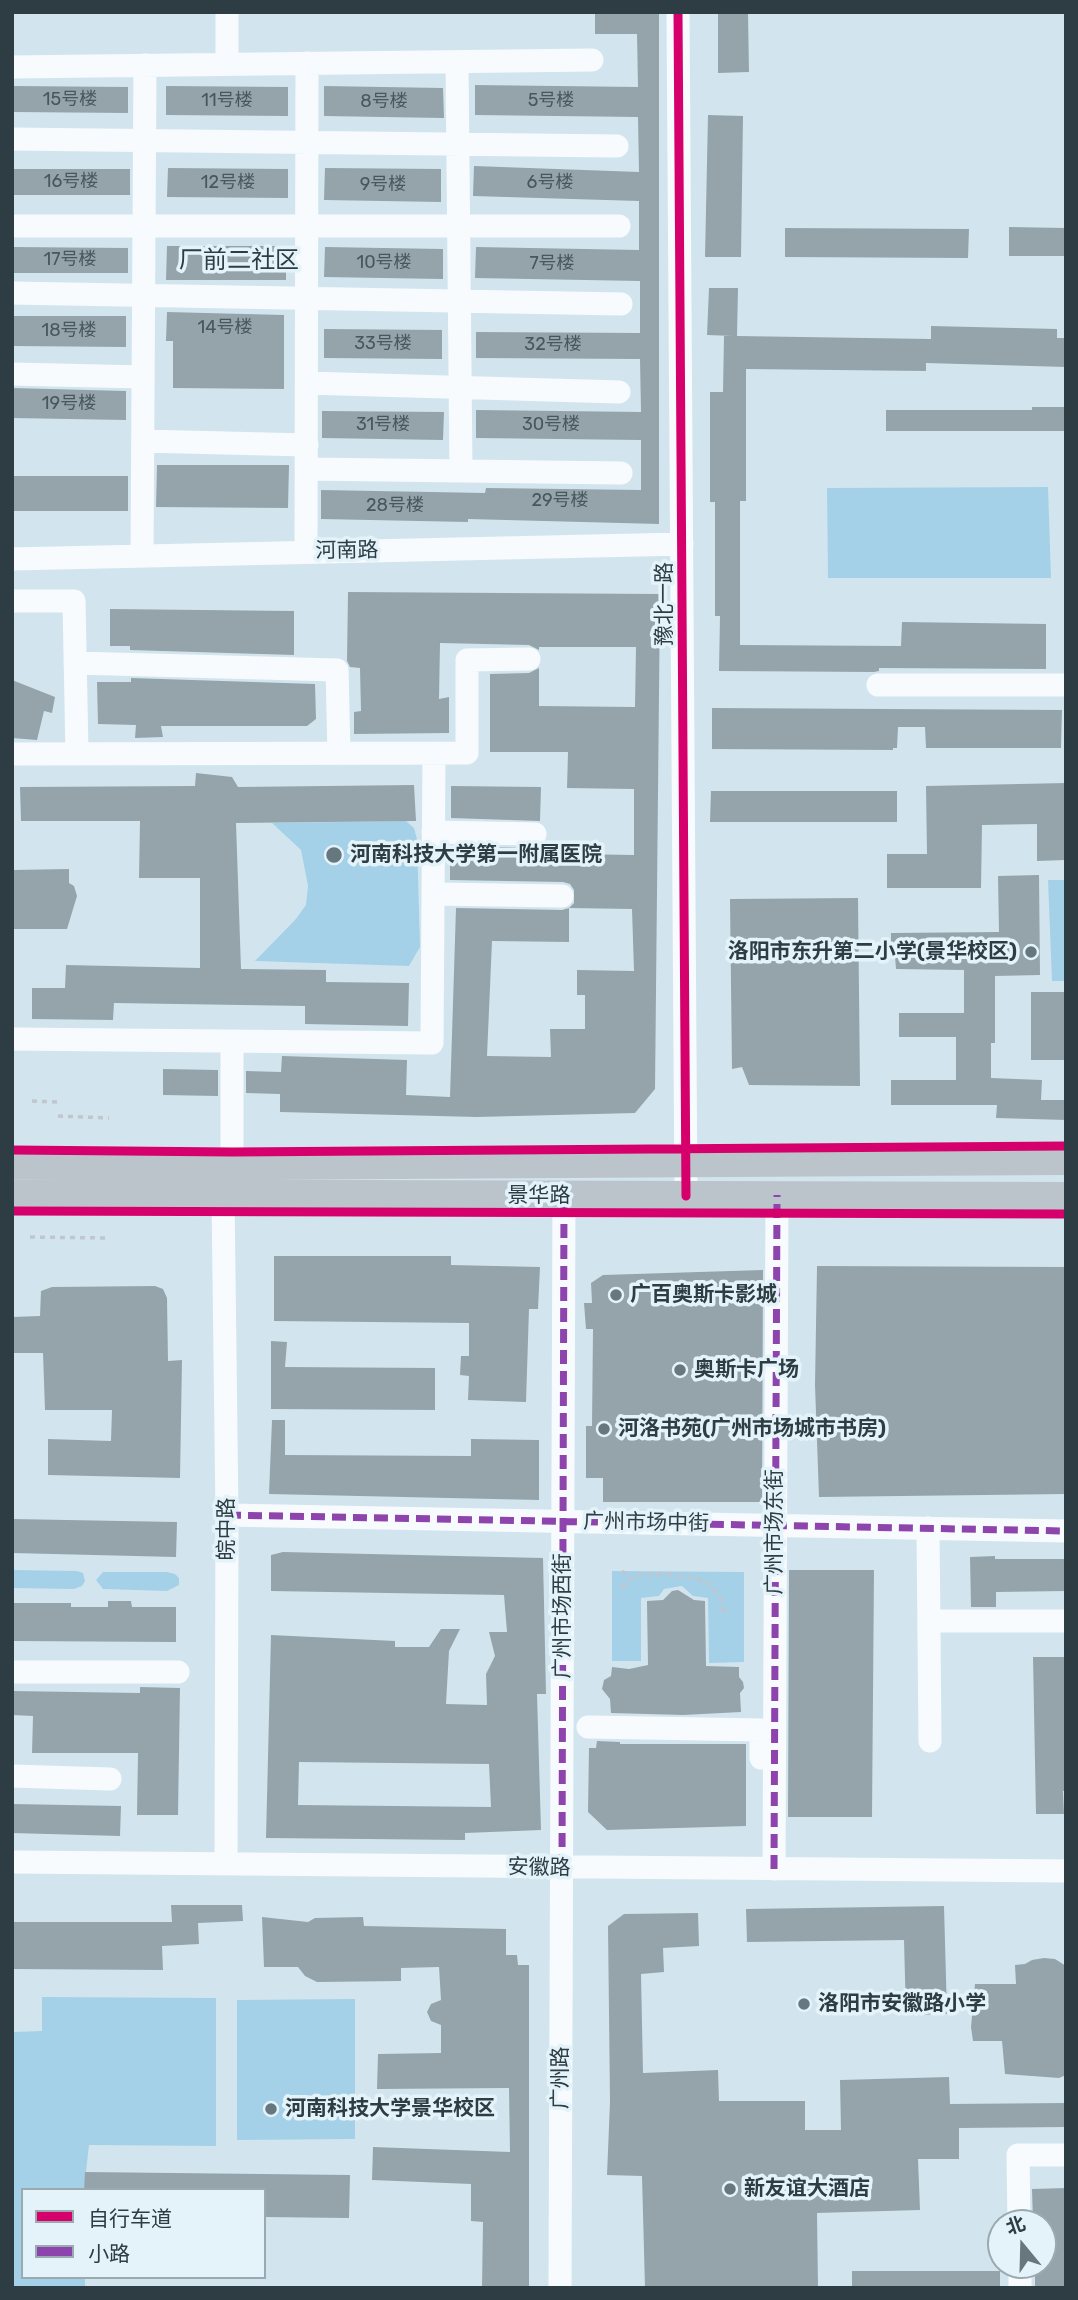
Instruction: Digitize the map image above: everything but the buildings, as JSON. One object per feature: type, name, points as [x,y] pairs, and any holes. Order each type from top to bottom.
[{"type":"main road","name":"景华路","points":[[12,1165],[232,1167],[1066,1161]]},
{"type":"main road","name":"景华路","points":[[12,1193],[223,1196],[1066,1196]]},
{"type":"street","points":[[227,12],[228,64]]},
{"type":"street","name":"豫北一路","points":[[678,12],[686,1196]]},
{"type":"street","points":[[12,67],[592,60]]},
{"type":"street","points":[[457,62],[461,471]]},
{"type":"street","points":[[306,552],[307,63]]},
{"type":"street","points":[[142,556],[145,65]]},
{"type":"street","points":[[12,139],[617,146]]},
{"type":"street","points":[[12,226],[618,226]]},
{"type":"street","points":[[12,293],[621,304]]},
{"type":"street","points":[[12,374],[143,377]]},
{"type":"street","points":[[307,383],[619,392]]},
{"type":"street","points":[[142,441],[307,445]]},
{"type":"street","points":[[307,469],[621,473]]},
{"type":"street","name":"河南路","points":[[12,559],[682,544]]},
{"type":"street","points":[[12,601],[74,601],[77,754]]},
{"type":"street","points":[[12,754],[467,752],[467,660],[528,659]]},
{"type":"street","points":[[75,663],[337,670],[339,753]]},
{"type":"street","points":[[878,685],[1066,685]]},
{"type":"street","points":[[12,1039],[432,1043],[434,753]]},
{"type":"street","points":[[433,832],[535,834]]},
{"type":"street","points":[[433,894],[562,896]]},
{"type":"street","points":[[232,1042],[232,1167]]},
{"type":"street","name":"广州市场东街","points":[[768,1869],[775,1525],[777,1195]]},
{"type":"street","name":"皖中路","points":[[223,1196],[227,1515],[226,1863]]},
{"type":"street","name":"广州市场西街","points":[[562,1868],[564,1196]]},
{"type":"street","name":"广州市场中街","points":[[227,1515],[1066,1531]]},
{"type":"street","points":[[928,1528],[930,1741]]},
{"type":"street","points":[[929,1621],[1066,1621]]},
{"type":"street","points":[[12,1672],[178,1672]]},
{"type":"street","points":[[588,1727],[761,1730],[768,1869]]},
{"type":"street","points":[[12,1776],[110,1779]]},
{"type":"street","name":"安徽路","points":[[12,1862],[1066,1871]]},
{"type":"street","name":"广州路","points":[[560,2288],[562,1868]]},
{"type":"street","points":[[1019,2209],[1018,2155],[1066,2155]]},
{"type":"path","points":[[32,1101],[58,1101]]},
{"type":"path","points":[[58,1116],[109,1118]]},
{"type":"path","points":[[30,1237],[106,1237]]},
{"type":"path","points":[[622,1571],[630,1578],[687,1575],[699,1579],[711,1586],[721,1600],[726,1616]]},
{"type":"path","points":[[622,1588],[630,1578]]},
{"type":"shaded area","points":[[1048,487],[1051,578],[828,578],[827,488]]},
{"type":"shaded area","points":[[406,821],[414,828],[417,839],[420,947],[409,966],[255,961],[306,905],[308,886],[301,850],[272,823]]},
{"type":"shaded area","points":[[1048,880],[1066,880],[1066,981],[1052,981]]},
{"type":"shaded area","points":[[12,1570],[77,1571],[83,1573],[85,1581],[82,1586],[74,1589],[12,1588]]},
{"type":"shaded area","points":[[612,1571],[744,1572],[744,1662],[709,1663],[708,1598],[693,1596],[682,1586],[664,1589],[659,1596],[641,1598],[641,1661],[612,1661]]},
{"type":"shaded area","points":[[103,1572],[167,1572],[179,1578],[179,1585],[167,1591],[103,1589],[96,1580]]},
{"type":"shaded area","points":[[42,1997],[216,1998],[216,2146],[89,2145],[84,2188],[21,2188],[21,2279],[85,2279],[85,2288],[12,2288],[12,2032],[42,2031]]},
{"type":"shaded area","points":[[355,1999],[355,2139],[237,2140],[237,2000]]},
{"type":"marked path","points":[[774,1869],[777,1195]]},
{"type":"marked path","points":[[562,1868],[564,1196]]},
{"type":"marked path","points":[[227,1515],[1066,1531]]},
{"type":"cycle path","points":[[678,12],[686,1196]]},
{"type":"cycle path","points":[[12,1150],[233,1152],[1066,1146]]},
{"type":"cycle path","points":[[12,1211],[1066,1214]]},
{"type":"place","name":"河南科技大学第一附属医院","points":[[334,855]]},
{"type":"place","name":"洛阳市东升第二小学(景华校区)","points":[[1031,952]]},
{"type":"place","name":"广百奥斯卡影城","points":[[616,1295]]},
{"type":"place","name":"奥斯卡广场","points":[[680,1370]]},
{"type":"place","name":"河洛书苑(广州市场城市书房)","points":[[604,1429]]},
{"type":"place","name":"洛阳市安徽路小学","points":[[804,2004]]},
{"type":"place","name":"河南科技大学景华校区","points":[[271,2109]]},
{"type":"place","name":"新友谊大酒店","points":[[730,2189]]},
{"type":"district","name":"厂前二社区","points":[[239,261]]}]
